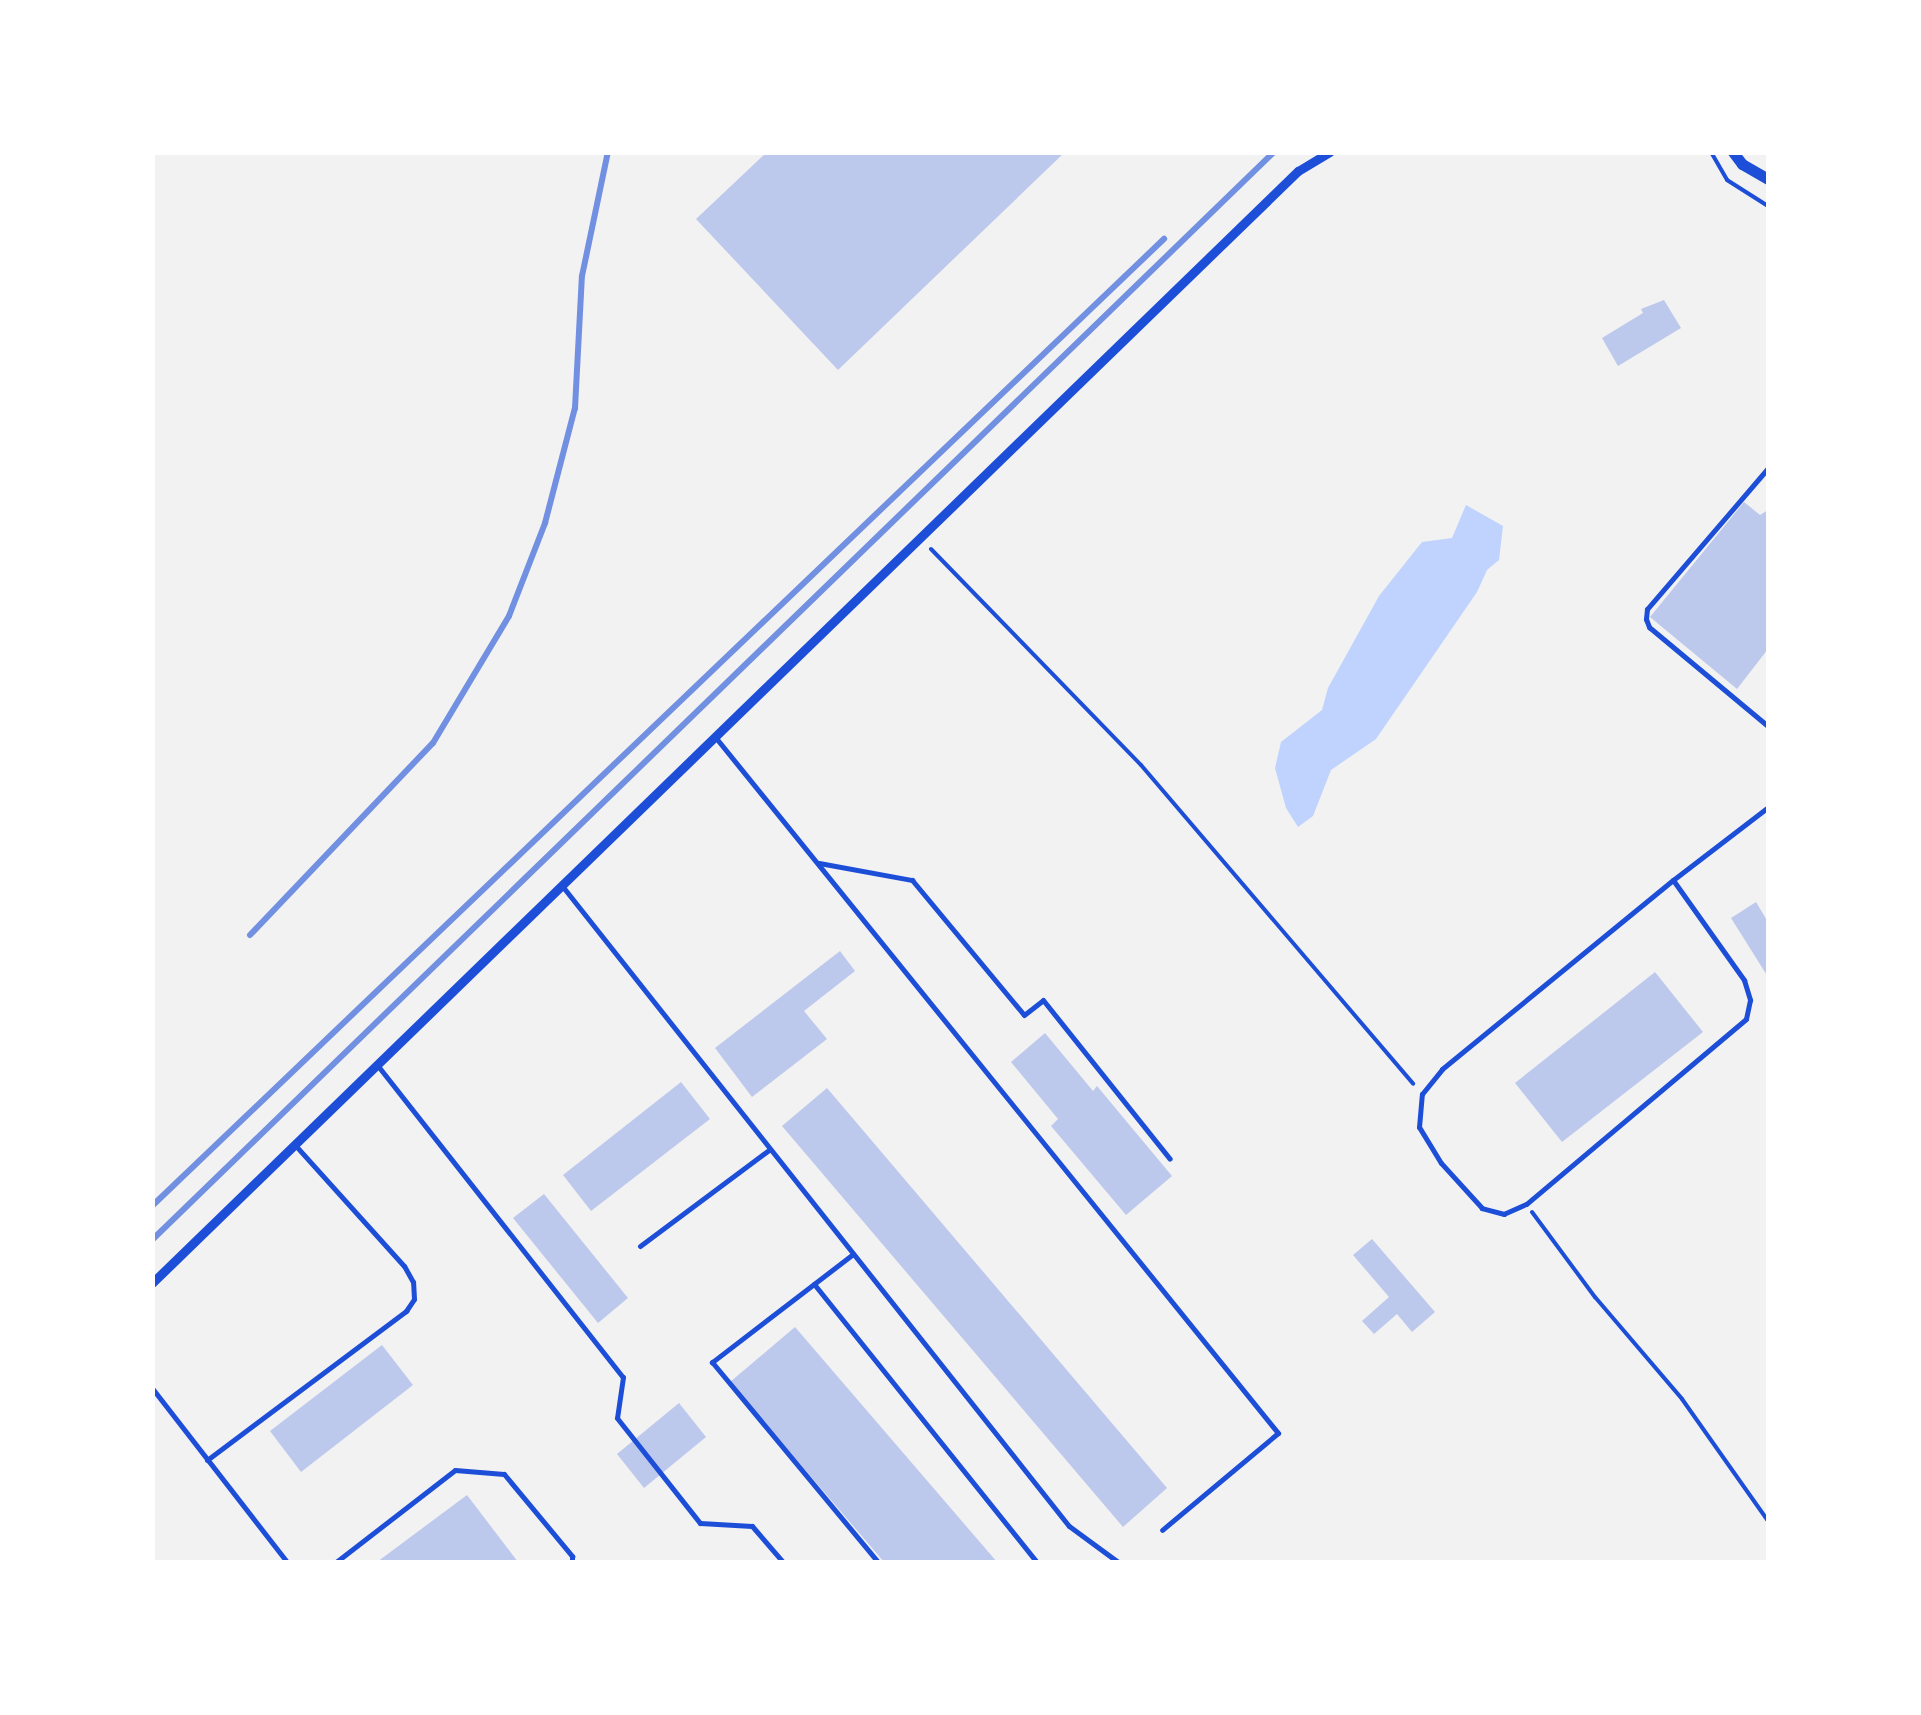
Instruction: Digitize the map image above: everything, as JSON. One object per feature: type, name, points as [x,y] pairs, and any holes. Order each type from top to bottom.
[{"type":"street","points":[[152,1283],[1298,171],[1330,152]]},
{"type":"street","points":[[1738,158],[1768,168]]},
{"type":"street","points":[[1738,158],[1768,178]]},
{"type":"lane","points":[[1768,468],[1647,610],[1646,619],[1649,627],[1768,726]]},
{"type":"lane","points":[[716,738],[1278,1433],[1162,1530]]},
{"type":"lane","points":[[1673,880],[1744,980],[1750,1000],[1746,1019],[1526,1204],[1504,1214],[1482,1208],[1442,1163],[1418,1127],[1422,1094],[1442,1069],[1673,880],[1768,808]]},
{"type":"lane","points":[[816,862],[912,880],[1024,1015],[1043,1000],[1170,1159]]},
{"type":"lane","points":[[563,887],[1069,1526],[1118,1562]]},
{"type":"lane","points":[[378,1066],[623,1377],[617,1418],[700,1523],[752,1526],[783,1562]]},
{"type":"lane","points":[[207,1460],[406,1311],[414,1299],[413,1282],[404,1266],[296,1146]]},
{"type":"lane","points":[[640,1246],[770,1149]]},
{"type":"lane","points":[[853,1254],[712,1362],[878,1562]]},
{"type":"lane","points":[[814,1284],[1037,1562]]},
{"type":"lane","points":[[152,1388],[288,1562]]},
{"type":"lane","points":[[336,1562],[456,1470],[504,1474],[572,1556],[572,1562]]},
{"type":"path","points":[[1711,152],[1728,180],[1768,206]]},
{"type":"path","points":[[921,539],[1140,766],[1422,1094]]},
{"type":"path","points":[[1526,1204],[1594,1297],[1682,1399],[1768,1521]]},
{"type":"water","points":[[1466,505],[1503,526],[1499,560],[1487,570],[1477,592],[1376,739],[1331,770],[1313,816],[1298,827],[1286,808],[1275,768],[1281,742],[1322,710],[1328,688],[1379,596],[1422,542],[1452,538]]},
{"type":"building","points":[[767,152],[1065,152],[838,370],[696,219]]},
{"type":"building","points":[[1664,300],[1681,328],[1618,366],[1602,338],[1643,313],[1641,309]]},
{"type":"building","points":[[1744,502],[1760,515],[1768,510],[1768,649],[1737,689],[1650,617]]},
{"type":"building","points":[[1756,902],[1768,922],[1768,977],[1731,918]]},
{"type":"building","points":[[840,951],[855,971],[804,1011],[827,1039],[752,1097],[715,1048]]},
{"type":"building","points":[[1655,972],[1703,1032],[1562,1142],[1515,1083]]},
{"type":"building","points":[[1045,1033],[1093,1091],[1097,1086],[1172,1176],[1126,1215],[1051,1126],[1058,1119],[1011,1062]]},
{"type":"building","points":[[681,1082],[710,1119],[591,1211],[563,1175]]},
{"type":"building","points":[[827,1088],[1167,1488],[1123,1527],[782,1126]]},
{"type":"building","points":[[544,1194],[628,1298],[598,1323],[513,1218]]},
{"type":"building","points":[[1372,1239],[1435,1312],[1412,1332],[1397,1314],[1374,1334],[1362,1321],[1389,1297],[1353,1255]]},
{"type":"building","points":[[795,1327],[997,1562],[884,1562],[730,1382]]},
{"type":"building","points":[[382,1345],[413,1385],[301,1472],[270,1431]]},
{"type":"building","points":[[679,1403],[706,1437],[644,1488],[617,1454]]},
{"type":"building","points":[[467,1495],[518,1562],[377,1562]]},
{"type":"railway","points":[[250,935],[433,743],[509,616],[545,523],[575,408],[582,276],[608,152]]},
{"type":"railway","points":[[152,1240],[1274,152]]},
{"type":"railway","points":[[152,1206],[1164,239]]}]
